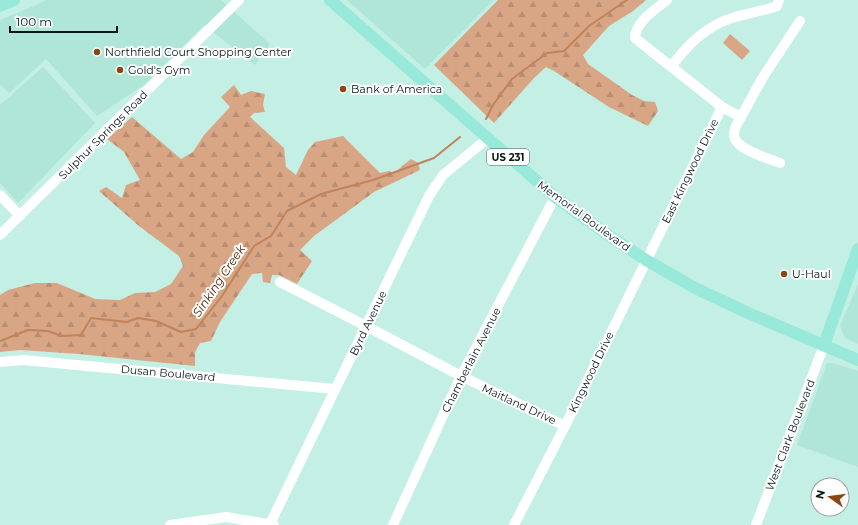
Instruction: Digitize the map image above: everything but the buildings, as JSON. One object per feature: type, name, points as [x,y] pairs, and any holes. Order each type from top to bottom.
[{"type":"main road","points":[[0,6],[14,0]]},
{"type":"main road","name":"Memorial Boulevard","points":[[330,0],[555,197],[646,260],[714,297],[858,360]]},
{"type":"main road","points":[[824,345],[858,250]]},
{"type":"street","name":"Sulphur Springs Road","points":[[0,236],[239,0]]},
{"type":"street","name":"East Kingwood Drive","points":[[646,260],[722,107],[635,38],[635,32],[644,20],[667,0]]},
{"type":"street","points":[[671,67],[683,50],[710,27],[734,17],[777,6],[779,0]]},
{"type":"street","points":[[780,163],[742,147],[736,142],[734,135],[741,117],[763,77],[800,21]]},
{"type":"street","points":[[722,107],[741,117]]},
{"type":"street","name":"Byrd Avenue","points":[[272,524],[335,389],[429,196],[443,175],[487,139]]},
{"type":"street","points":[[0,195],[20,216]]},
{"type":"street","name":"Chamberlain Avenue","points":[[393,525],[461,376],[555,197]]},
{"type":"street","name":"Kingwood Drive","points":[[514,525],[565,426],[646,260]]},
{"type":"street","name":"Maitland Drive","points":[[280,282],[461,376],[565,426]]},
{"type":"street","name":"West Clark Boulevard","points":[[756,525],[824,345]]},
{"type":"street","name":"Dusan Boulevard","points":[[0,362],[23,360],[335,389]]},
{"type":"street","points":[[170,525],[226,517],[272,524]]},
{"type":"shaded area","points":[[46,0],[221,0],[270,44],[255,65],[204,25],[144,85],[97,116],[46,59],[9,93],[0,84],[0,20]]},
{"type":"shaded area","points":[[347,0],[494,0],[425,69]]},
{"type":"shaded area","points":[[43,67],[95,123],[18,203],[0,183],[0,105]]},
{"type":"shaded area","points":[[858,284],[858,344],[845,338],[840,326]]},
{"type":"shaded area","points":[[827,363],[833,363],[858,371],[858,467],[797,445]]},
{"type":"green space","points":[[498,0],[646,0],[633,11],[609,26],[583,55],[588,64],[632,95],[644,101],[655,102],[658,111],[648,126],[609,107],[546,67],[534,78],[494,123],[434,65]]},
{"type":"green space","points":[[730,34],[750,51],[742,60],[723,43]]},
{"type":"green space","points":[[234,85],[241,95],[251,91],[265,94],[263,105],[265,112],[254,113],[250,117],[284,148],[286,167],[296,175],[308,150],[315,142],[343,136],[380,173],[389,171],[394,173],[411,159],[418,163],[420,170],[374,192],[314,236],[300,250],[312,261],[297,284],[279,275],[272,275],[270,283],[263,282],[262,273],[252,274],[220,322],[211,341],[200,343],[195,352],[195,366],[79,354],[20,350],[0,352],[0,295],[8,290],[35,283],[57,283],[95,299],[120,300],[135,293],[155,292],[171,284],[183,266],[179,256],[139,226],[99,191],[106,187],[122,198],[126,185],[140,180],[124,152],[107,139],[132,117],[181,159],[193,152],[204,135],[230,107],[221,97]]},
{"type":"waterway","points":[[486,119],[493,105],[512,79],[547,53],[564,51],[589,26],[627,0]]},
{"type":"waterway","name":"Sinking Creek","points":[[0,341],[28,330],[48,331],[62,336],[81,335],[91,318],[127,322],[138,318],[156,321],[181,332],[196,329],[222,296],[254,246],[271,236],[287,211],[321,194],[373,180],[434,158],[460,137]]},
{"type":"place","name":"Northfield Court Shopping Center","points":[[97,52]]},
{"type":"place","name":"Gold's Gym","points":[[120,70]]},
{"type":"place","name":"Bank of America","points":[[343,89]]},
{"type":"place","name":"U-Haul","points":[[784,274]]}]
